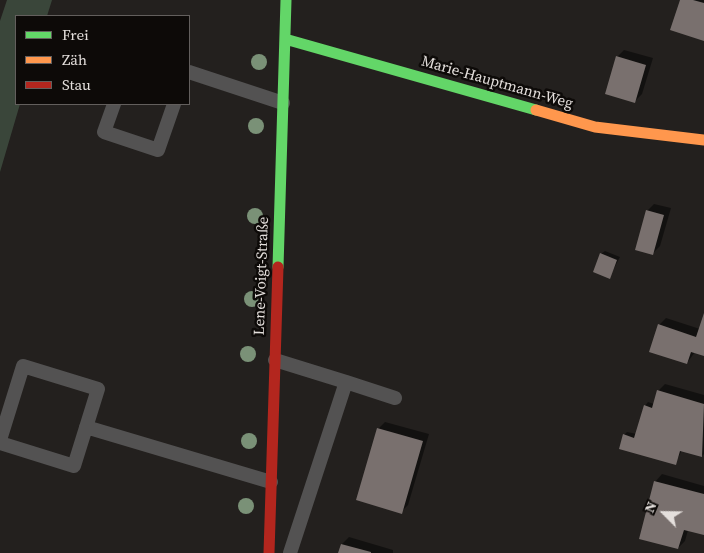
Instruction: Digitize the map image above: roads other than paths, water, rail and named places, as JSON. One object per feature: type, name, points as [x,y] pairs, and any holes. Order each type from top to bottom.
[{"type":"street","name":"Lene-Voigt-Straße","points":[[269,553],[286,0]]},
{"type":"street","name":"Marie-Hauptmann-Weg","points":[[285,39],[595,127],[704,140]]},
{"type":"lane","points":[[190,72],[283,103]]},
{"type":"lane","points":[[114,105],[104,132],[158,150],[174,105]]},
{"type":"lane","points":[[275,360],[395,398]]},
{"type":"lane","points":[[23,366],[98,389],[86,427],[74,466],[0,441],[23,366]]},
{"type":"lane","points":[[290,553],[346,382]]},
{"type":"lane","points":[[86,427],[271,482]]}]
